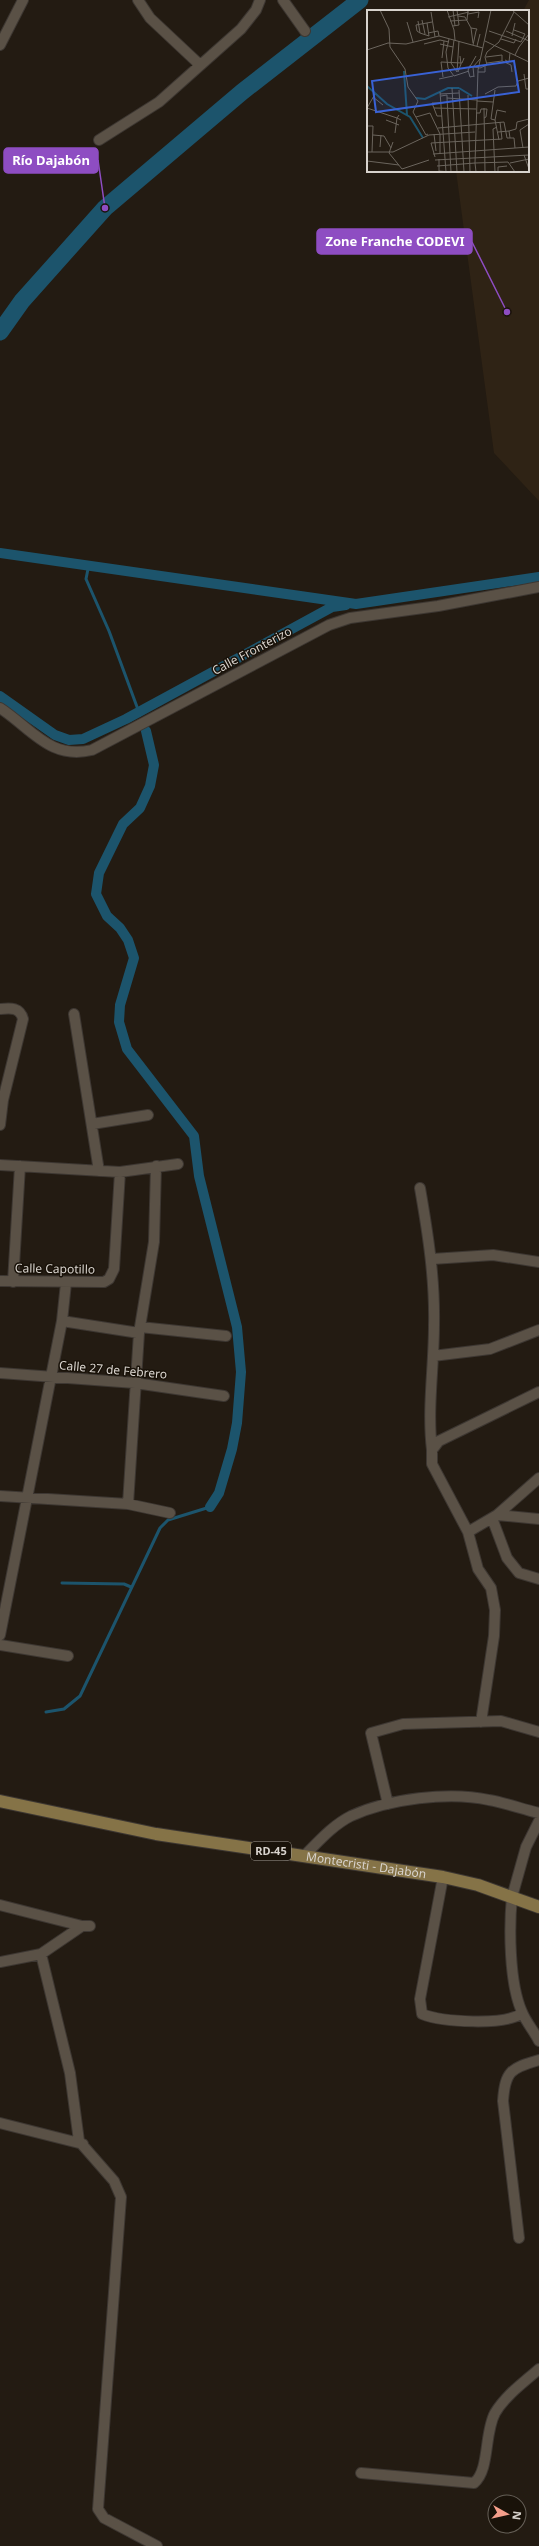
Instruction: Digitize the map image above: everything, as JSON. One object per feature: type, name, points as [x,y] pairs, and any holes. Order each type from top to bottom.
[{"type":"main road","name":"Montecristi - Dajabón","points":[[0,1801],[156,1834],[305,1855],[443,1877],[478,1885],[512,1896],[539,1908]]},
{"type":"street","points":[[0,45],[23,0]]},
{"type":"street","points":[[138,0],[150,18],[199,64]]},
{"type":"street","points":[[99,140],[159,102],[199,64],[241,29],[256,10],[260,0]]},
{"type":"street","points":[[283,0],[305,31]]},
{"type":"street","name":"Calle Fronterizo","points":[[0,708],[39,739],[57,750],[76,754],[92,750],[330,625],[350,618],[438,606],[539,587]]},
{"type":"street","points":[[0,1009],[17,1009],[21,1012],[23,1019],[3,1100],[0,1125]]},
{"type":"street","points":[[74,1014],[99,1171]]},
{"type":"street","points":[[92,1124],[148,1115]]},
{"type":"street","points":[[0,1165],[120,1172],[178,1164]]},
{"type":"street","points":[[14,1282],[20,1166]]},
{"type":"street","points":[[128,1504],[135,1383],[140,1330],[154,1242],[156,1166]]},
{"type":"street","name":"Calle Capotillo","points":[[0,1281],[66,1283],[104,1282],[109,1279],[114,1269],[120,1172]]},
{"type":"street","points":[[420,1188],[432,1259],[434,1301],[433,1356],[428,1419],[432,1450],[432,1464],[468,1532],[478,1568],[491,1588],[495,1610],[494,1636],[481,1722]]},
{"type":"street","points":[[432,1259],[493,1255],[539,1262]]},
{"type":"street","points":[[0,1635],[62,1322],[66,1283]]},
{"type":"street","points":[[62,1322],[140,1330],[226,1336]]},
{"type":"street","points":[[433,1356],[490,1350],[539,1330]]},
{"type":"street","name":"Calle 27 de Febrero","points":[[0,1373],[50,1378],[135,1383],[224,1396]]},
{"type":"street","points":[[432,1450],[439,1441],[539,1392]]},
{"type":"street","points":[[468,1532],[494,1516],[539,1478]]},
{"type":"street","points":[[0,1496],[128,1504],[170,1513]]},
{"type":"street","points":[[494,1516],[539,1519]]},
{"type":"street","points":[[494,1516],[507,1558],[519,1573],[539,1579]]},
{"type":"street","points":[[0,1645],[68,1656]]},
{"type":"street","points":[[388,1804],[371,1732],[403,1724],[501,1721],[539,1732]]},
{"type":"street","points":[[305,1855],[330,1830],[351,1816],[388,1804],[451,1796],[488,1800],[539,1814]]},
{"type":"street","points":[[539,1821],[526,1847],[512,1896],[510,1930],[516,1996],[522,2014],[539,2041]]},
{"type":"street","points":[[443,1877],[420,1999],[422,2014],[431,2018],[486,2021],[515,2019],[522,2014]]},
{"type":"street","points":[[0,1905],[86,1926],[41,1954],[0,1962]]},
{"type":"street","points":[[41,1954],[70,2073],[79,2141],[83,2144],[84,2150],[114,2181],[122,2197],[98,2509],[104,2518],[157,2546]]},
{"type":"street","points":[[519,2238],[504,2101],[504,2085],[508,2074],[516,2066],[539,2060]]},
{"type":"street","points":[[0,2123],[83,2144]]},
{"type":"street","points":[[362,2473],[474,2483],[480,2478],[483,2469],[488,2430],[495,2414],[505,2398],[539,2369]]},
{"type":"shaded area","points":[[529,0],[539,0],[539,501],[494,453],[456,172],[529,172],[529,10],[524,10]]},
{"type":"waterway","points":[[0,332],[22,301],[105,208],[242,92],[360,0]]},
{"type":"waterway","points":[[0,553],[356,604],[539,577]]},
{"type":"waterway","points":[[89,564],[86,579],[109,631],[140,715]]},
{"type":"waterway","points":[[0,696],[55,735],[69,740],[83,739],[126,719],[332,607],[346,605]]},
{"type":"waterway","points":[[146,731],[154,765],[150,786],[140,808],[123,824],[99,873],[96,894],[107,916],[120,928],[128,940],[134,958],[120,1005],[119,1022],[127,1049],[194,1136],[199,1176],[237,1327],[241,1372],[237,1423],[232,1449],[219,1493],[210,1507]]},
{"type":"waterway","points":[[46,1712],[64,1709],[80,1696],[160,1528],[168,1520],[210,1507]]},
{"type":"waterway","points":[[62,1583],[124,1584],[131,1587]]},
{"type":"place","name":"Río Dajabón","points":[[105,208]]},
{"type":"place","name":"Zone Franche CODEVI","points":[[507,312]]}]
